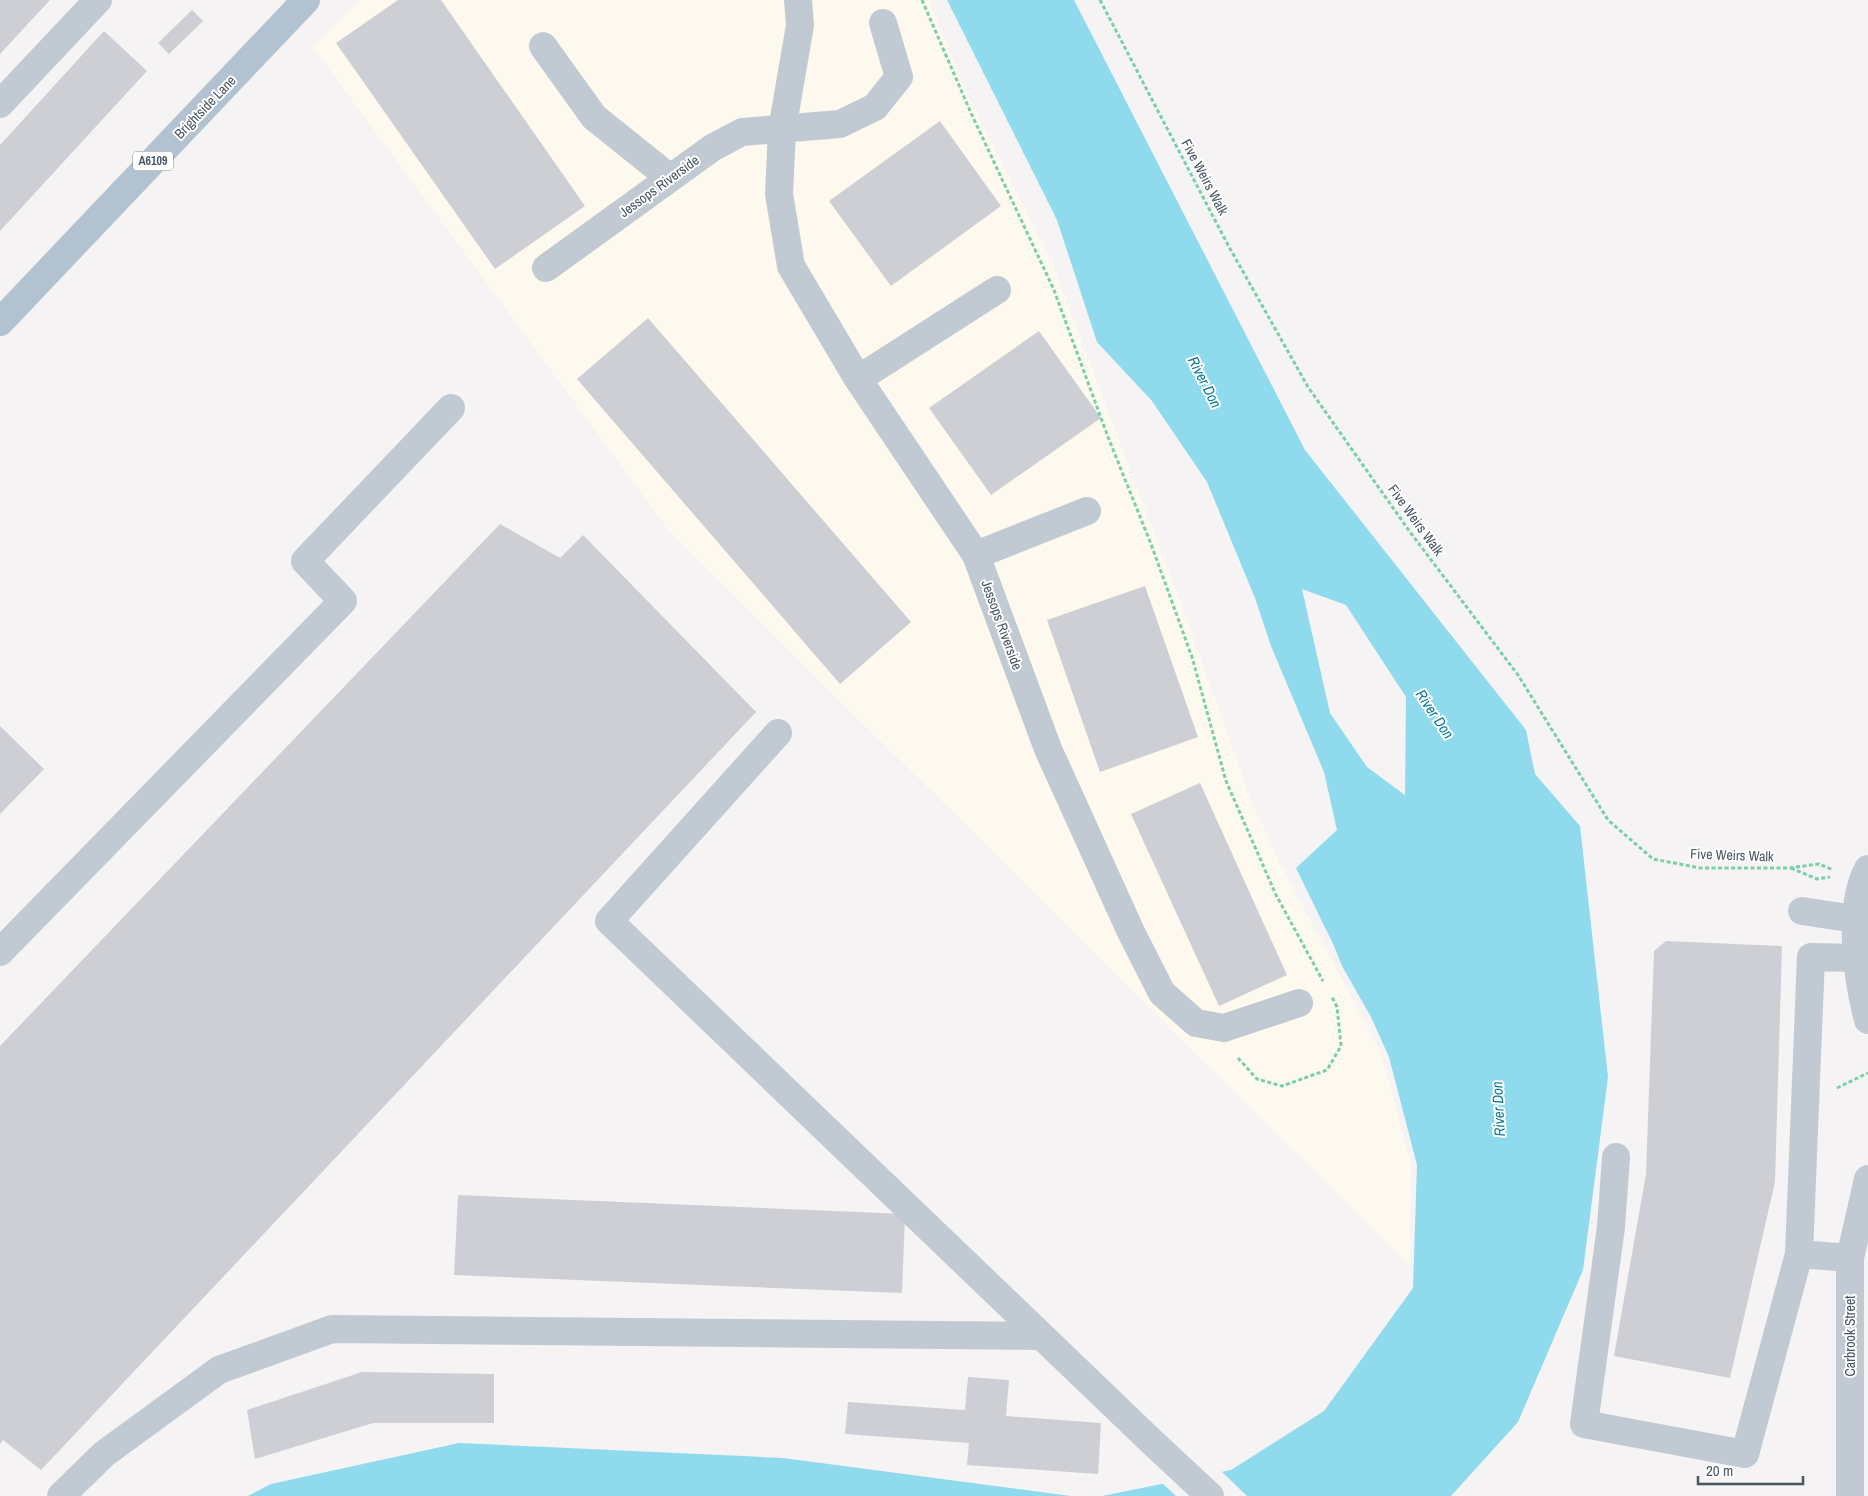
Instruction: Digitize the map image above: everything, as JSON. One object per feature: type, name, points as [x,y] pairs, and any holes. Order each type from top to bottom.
[{"type":"main road","name":"Brightside Lane","points":[[0,322],[306,0]]},
{"type":"street","points":[[0,104],[98,0]]},
{"type":"street","name":"Jessops Riverside","points":[[798,0],[800,25],[782,130],[779,194],[791,266],[858,379],[976,555],[1048,749],[1131,932],[1162,993],[1196,1023],[1224,1028],[1299,1003]]},
{"type":"street","name":"Jessops Riverside","points":[[546,268],[712,148],[742,132],[840,124],[875,107],[899,77],[883,23]]},
{"type":"street","points":[[543,46],[594,117],[670,178]]},
{"type":"street","points":[[858,379],[997,290]]},
{"type":"street","points":[[0,952],[343,600],[304,561],[451,408]]},
{"type":"street","points":[[976,555],[1087,511]]},
{"type":"street","points":[[778,733],[609,921],[1151,1442],[1210,1496]]},
{"type":"street","points":[[1868,869],[1862,881],[1855,919],[1862,995],[1868,1020]]},
{"type":"street","points":[[1802,911],[1855,919]]},
{"type":"street","points":[[1616,1157],[1611,1227],[1584,1424],[1745,1454],[1799,1254],[1811,957],[1858,958]]},
{"type":"street","name":"Carbrook Street","points":[[1850,1496],[1850,1258],[1868,1179]]},
{"type":"street","points":[[1799,1254],[1850,1258]]},
{"type":"street","points":[[61,1496],[104,1454],[219,1370],[332,1329],[1041,1336]]},
{"type":"path","points":[[922,0],[971,113],[1054,290],[1108,437],[1151,544],[1192,658],[1226,781],[1276,895],[1337,1007],[1342,1046],[1327,1070],[1282,1086],[1257,1079],[1236,1056],[1224,1028]]},
{"type":"path","name":"Five Weirs Walk","points":[[1100,0],[1228,245],[1308,387],[1410,532],[1518,674],[1608,820],[1653,859],[1700,868],[1789,868],[1819,864],[1836,871]]},
{"type":"path","points":[[1789,868],[1817,879],[1836,876]]},
{"type":"path","points":[[1834,1090],[1868,1073]]},
{"type":"shaded area","points":[[360,0],[929,0],[970,100],[1051,260],[1185,614],[1250,798],[1279,861],[1381,1053],[1411,1165],[1410,1266],[669,531],[313,47]]},
{"type":"water","name":"River Don","points":[[947,0],[1074,0],[1305,450],[1526,730],[1535,774],[1580,826],[1608,1077],[1583,1270],[1518,1422],[1451,1496],[1102,1496],[1231,1470],[1324,1411],[1413,1288],[1417,1165],[1389,1057],[1371,1017],[1342,966],[1296,868],[1337,830],[1324,772],[1271,646],[1255,598],[1207,482],[1152,401],[1097,342],[1057,220]],"holes":[[[1302,589],[1346,605],[1406,697],[1405,795],[1367,767],[1330,713]]]},
{"type":"water","points":[[459,1443],[783,1458],[1071,1496],[248,1496],[271,1484]]},
{"type":"pier","points":[[1220,1470],[1247,1496],[1176,1496],[1161,1482]]},
{"type":"building","points":[[0,0],[50,0],[0,54]]},
{"type":"building","points":[[398,0],[441,0],[585,206],[495,269],[336,43]]},
{"type":"building","points":[[192,10],[203,21],[169,54],[158,43]]},
{"type":"building","points":[[104,31],[147,71],[0,231],[0,145]]},
{"type":"building","points":[[940,121],[1001,206],[891,286],[829,201]]},
{"type":"building","points":[[648,318],[911,622],[840,684],[577,379]]},
{"type":"building","points":[[1039,331],[1101,418],[991,495],[929,408]]},
{"type":"building","points":[[500,524],[560,558],[583,535],[756,712],[41,1470],[3,1440],[0,1444],[0,1046]]},
{"type":"building","points":[[1145,586],[1198,737],[1100,772],[1047,620]]},
{"type":"building","points":[[0,726],[44,769],[0,814]]},
{"type":"building","points":[[1200,783],[1287,975],[1219,1006],[1131,814]]},
{"type":"building","points":[[1666,941],[1782,946],[1775,1182],[1730,1378],[1614,1356],[1646,1174],[1654,951]]},
{"type":"building","points":[[458,1195],[905,1214],[902,1293],[454,1275]]},
{"type":"building","points":[[362,1372],[494,1374],[494,1423],[373,1423],[255,1459],[247,1410]]},
{"type":"building","points":[[968,1377],[1009,1380],[1006,1416],[1101,1423],[1098,1474],[967,1465],[969,1443],[845,1434],[848,1402],[965,1410]]}]
